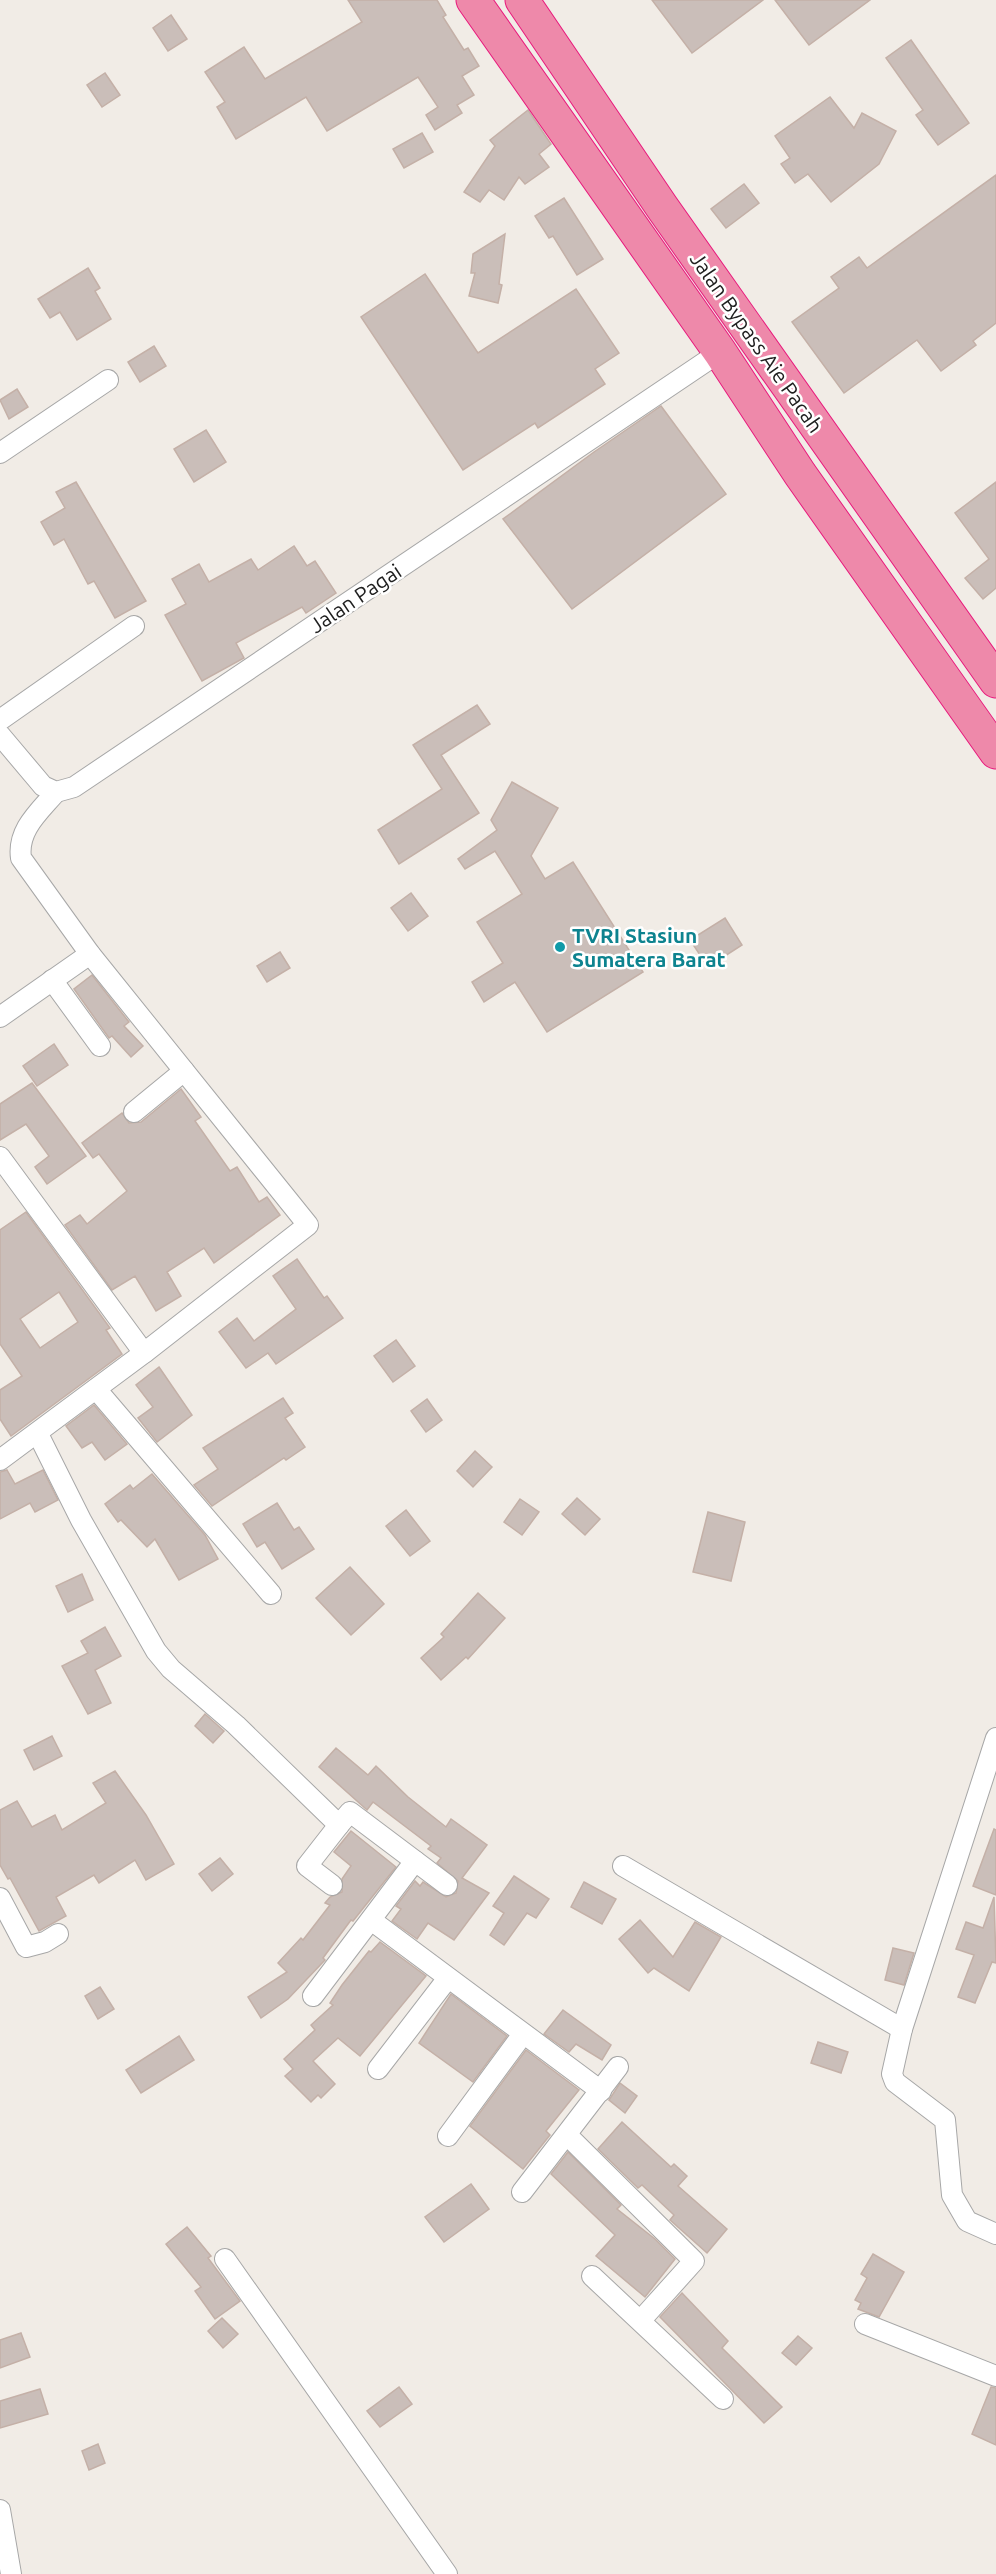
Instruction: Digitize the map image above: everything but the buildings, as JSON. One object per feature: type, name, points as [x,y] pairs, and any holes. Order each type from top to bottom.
[{"type":"highway","points":[[473,0],[720,352],[800,474],[996,752]]},
{"type":"highway","name":"Jalan Bypass Aie Pacah","points":[[522,0],[662,207],[996,681]]},
{"type":"street","name":"Jalan Pagai","points":[[56,792],[74,788],[720,352]]},
{"type":"street","points":[[0,453],[108,380]]},
{"type":"street","points":[[0,720],[134,626]]},
{"type":"street","points":[[0,735],[43,786],[56,792],[24,830],[19,845],[21,858],[90,954],[308,1225],[38,1434],[0,1460]]},
{"type":"street","points":[[0,1017],[90,954]]},
{"type":"street","points":[[52,980],[100,1046]]},
{"type":"street","points":[[134,1112],[184,1071]]},
{"type":"street","points":[[0,1157],[144,1353]]},
{"type":"street","points":[[96,1389],[271,1594]]},
{"type":"street","points":[[38,1434],[81,1520],[156,1651],[171,1669],[236,1725],[339,1825]]},
{"type":"street","points":[[996,1738],[893,2062],[895,2082],[945,2120],[952,2195],[967,2221],[996,2234]]},
{"type":"street","points":[[332,1885],[307,1866],[350,1812],[447,1885]]},
{"type":"street","points":[[313,1996],[415,1861]]},
{"type":"street","points":[[623,1866],[902,2029]]},
{"type":"street","points":[[0,1898],[26,1947],[45,1942],[58,1934]]},
{"type":"street","points":[[371,1920],[601,2091]]},
{"type":"street","points":[[378,2069],[448,1978]]},
{"type":"street","points":[[448,2136],[523,2034]]},
{"type":"street","points":[[522,2192],[618,2067]]},
{"type":"street","points":[[567,2135],[694,2261],[640,2320]]},
{"type":"street","points":[[225,2259],[447,2574]]},
{"type":"street","points":[[592,2276],[723,2399]]},
{"type":"street","points":[[865,2324],[996,2376]]},
{"type":"street","points":[[0,2510],[11,2574]]},
{"type":"place","name":"TVRI Stasiun Sumatera Barat","points":[[560,947]]}]
